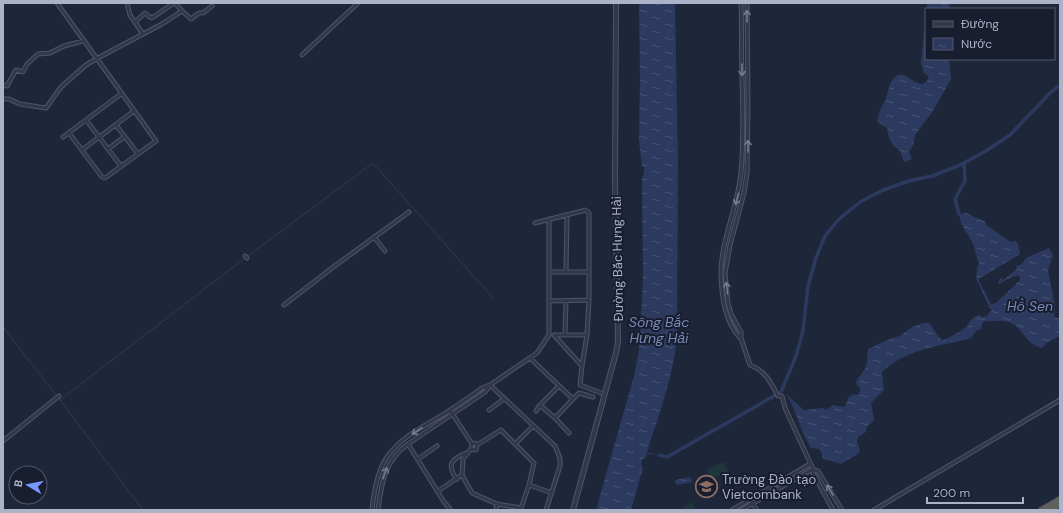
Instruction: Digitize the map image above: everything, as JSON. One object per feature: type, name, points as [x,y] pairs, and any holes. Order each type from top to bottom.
[{"type":"highway","points":[[1041,510],[1060,499]]},
{"type":"street","points":[[57,3],[156,141],[107,177],[102,177],[69,132]]},
{"type":"street","points":[[127,3],[130,15],[143,34]]},
{"type":"street","points":[[135,22],[145,13],[152,18],[174,3],[191,19],[199,13],[203,13],[212,6]]},
{"type":"street","points":[[302,55],[358,3]]},
{"type":"street","name":"Đường Bắc Hưng Hải","points":[[573,510],[618,341],[615,178],[616,3]]},
{"type":"street","points":[[741,3],[743,153],[739,192],[721,260],[722,289],[727,317],[734,331],[741,338]]},
{"type":"street","points":[[747,3],[748,133],[746,178],[744,193],[730,245],[725,273],[728,303],[732,315],[741,332],[741,338],[750,365],[766,374],[778,396],[782,396],[785,408],[813,469],[812,473],[833,510]]},
{"type":"street","points":[[3,99],[9,99],[20,104],[46,108],[61,87],[86,65],[162,24],[182,11]]},
{"type":"street","points":[[3,85],[7,86],[16,70],[23,72],[38,54],[50,53],[64,46],[83,41]]},
{"type":"street","points":[[742,46],[747,46]]},
{"type":"street","points":[[63,137],[121,94]]},
{"type":"street","points":[[82,150],[134,111]]},
{"type":"street","points":[[86,120],[121,166]]},
{"type":"street","points":[[116,125],[138,154]]},
{"type":"street","points":[[108,149],[124,137]]},
{"type":"street","points":[[741,177],[746,178]]},
{"type":"street","points":[[535,223],[585,210],[589,213],[589,300],[587,335],[580,385],[601,393]]},
{"type":"street","points":[[284,306],[409,212]]},
{"type":"street","points":[[566,272],[567,215]]},
{"type":"street","points":[[372,510],[376,484],[381,469],[387,457],[398,445],[414,432],[482,388],[490,385],[537,353],[549,335],[550,219]]},
{"type":"street","points":[[374,237],[384,251]]},
{"type":"street","points":[[549,272],[589,272]]},
{"type":"street","points":[[549,301],[589,300]]},
{"type":"street","points":[[565,335],[566,301]]},
{"type":"street","points":[[727,317],[732,315]]},
{"type":"street","points":[[549,335],[587,335]]},
{"type":"street","points":[[554,335],[582,366]]},
{"type":"street","points":[[530,358],[573,399]]},
{"type":"street","points":[[490,385],[555,446],[561,461],[546,510]]},
{"type":"street","points":[[378,510],[381,486],[388,466],[396,453],[485,392],[490,385]]},
{"type":"street","points":[[536,411],[559,386]]},
{"type":"street","points":[[555,418],[579,393],[593,398]]},
{"type":"street","points":[[3,441],[59,396]]},
{"type":"street","points":[[489,410],[504,399]]},
{"type":"street","points":[[874,510],[1060,400]]},
{"type":"street","points":[[540,405],[569,433]]},
{"type":"street","points":[[450,410],[472,444],[474,443],[477,445]]},
{"type":"street","points":[[515,444],[533,426]]},
{"type":"street","points":[[471,449],[476,450],[477,445],[501,430],[534,463],[530,485],[521,508],[497,504],[472,493],[462,475],[463,459],[471,449],[472,444]]},
{"type":"street","points":[[408,444],[451,510]]},
{"type":"street","points":[[418,459],[437,446]]},
{"type":"street","points":[[457,479],[451,470],[452,463],[456,457],[467,453]]},
{"type":"street","points":[[732,510],[810,464]]},
{"type":"street","points":[[741,510],[813,469]]},
{"type":"street","points":[[813,469],[818,471],[842,510]]},
{"type":"street","points":[[438,491],[462,475]]},
{"type":"street","points":[[530,485],[552,492]]},
{"type":"street","points":[[750,499],[757,510]]},
{"type":"street","points":[[496,510],[497,504]]},
{"type":"shaded area","points":[[724,462],[728,472],[711,479],[707,469]]},
{"type":"shaded area","points":[[692,502],[696,510],[678,510]]},
{"type":"water","name":"Sông Bắc Hưng Hải","points":[[639,3],[675,3],[678,163],[677,336],[673,366],[668,386],[646,457],[642,460],[641,464],[643,468],[631,510],[596,510],[634,376],[639,350],[643,280],[642,179],[644,167],[642,166],[639,141]]},
{"type":"water","points":[[927,3],[950,3],[949,8],[927,8]]},
{"type":"water","points":[[925,24],[925,60],[949,60],[951,79],[933,111],[915,135],[914,143],[909,152],[912,159],[905,162],[900,151],[891,141],[887,128],[877,122],[879,112],[895,77],[903,75],[920,84],[926,82],[929,77],[924,73],[921,62]]},
{"type":"water","name":"Hồ Sen","points":[[966,213],[986,222],[986,225],[1011,242],[1015,241],[1018,244],[1020,254],[979,279],[991,304],[996,303],[1020,280],[1019,275],[999,284],[998,282],[1001,278],[1003,279],[1002,281],[1017,269],[1016,266],[1022,264],[1026,258],[1049,248],[1053,255],[1048,270],[1055,306],[1054,315],[1056,318],[1060,318],[1060,336],[1048,342],[1042,348],[1036,346],[1028,340],[1016,326],[1011,323],[1001,321],[983,321],[981,329],[976,331],[971,338],[924,349],[902,358],[891,364],[882,372],[884,390],[871,403],[874,420],[867,427],[866,432],[858,437],[857,441],[860,451],[859,453],[841,464],[822,458],[822,454],[819,449],[811,448],[807,442],[787,395],[804,410],[823,408],[826,410],[833,405],[844,407],[848,398],[854,394],[857,395],[860,392],[860,388],[856,382],[866,366],[868,349],[900,336],[912,327],[923,323],[929,323],[942,341],[963,330],[973,318],[979,315],[982,317],[987,316],[992,310],[990,309],[976,278],[979,263],[972,241],[963,227],[959,214]]},
{"type":"water","points":[[691,477],[692,482],[676,485],[675,480]]},
{"type":"waterway","points":[[659,455],[667,457],[781,392],[796,356],[803,331],[808,286],[816,258],[825,236],[839,219],[860,202],[883,190],[909,181],[932,176],[958,166],[986,151],[1010,135],[1050,93],[1060,85]]},
{"type":"waterway","points":[[248,256],[373,163],[494,299]]},
{"type":"waterway","points":[[959,214],[955,199],[965,181],[964,163]]},
{"type":"waterway","points":[[60,400],[245,258]]},
{"type":"waterway","points":[[3,327],[143,510]]},
{"type":"waterway","points":[[647,453],[654,454]]},
{"type":"place","name":"Trường Đào tạo Vietcombank","points":[[707,486]]}]
